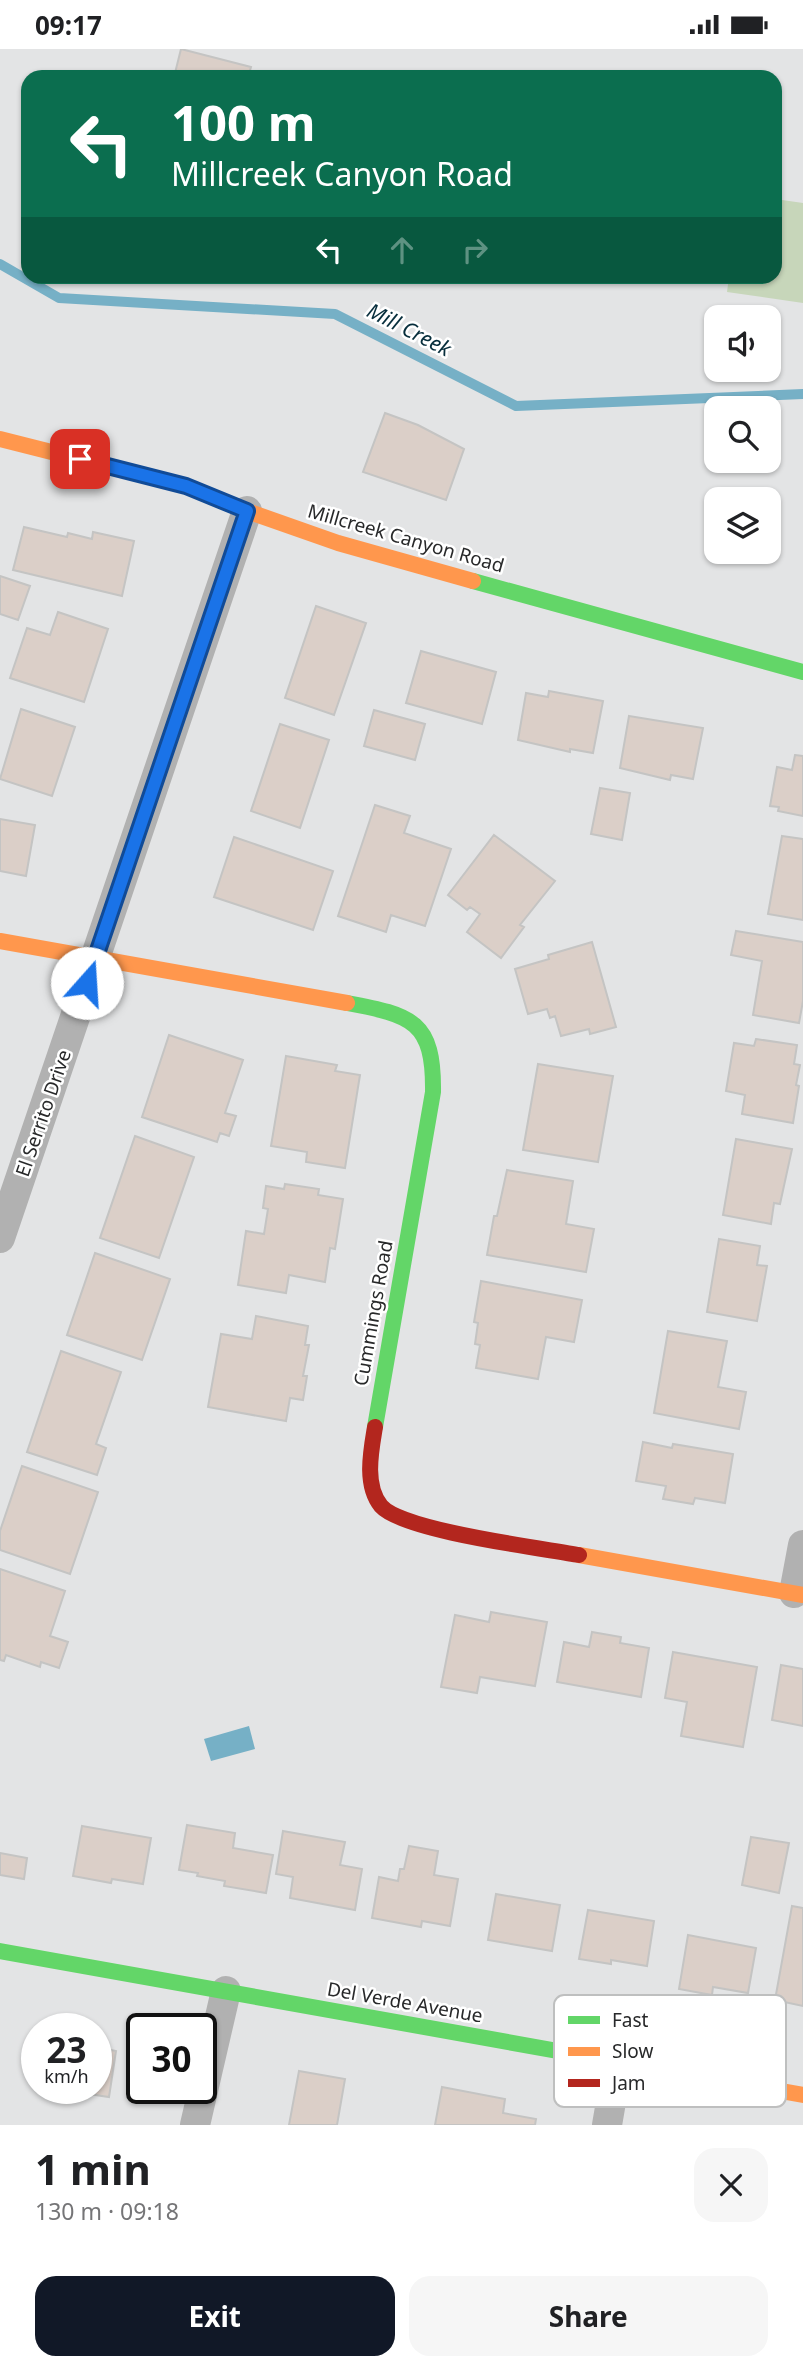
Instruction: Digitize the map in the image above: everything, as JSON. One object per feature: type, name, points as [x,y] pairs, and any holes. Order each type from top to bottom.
[{"type":"street","name":"Millcreek Canyon Road","points":[[0,439],[186,486],[338,543],[803,672]]},
{"type":"street","name":"El Serrito Drive","points":[[0,1238],[247,511]]},
{"type":"street","points":[[0,941],[96,957]]},
{"type":"street","name":"Cummings Road","points":[[96,957],[379,1009],[398,1015],[416,1026],[429,1039],[433,1057],[433,1092],[370,1456],[370,1473],[377,1504],[393,1515],[430,1528],[799,1594]]},
{"type":"street","points":[[799,1594],[803,1545]]},
{"type":"street","name":"Del Verde Avenue","points":[[0,1951],[554,2050]]},
{"type":"street","points":[[195,2125],[226,1991]]},
{"type":"street","points":[[607,2125],[610,2107]]},
{"type":"green space","points":[[782,200],[803,203],[803,303],[727,292],[728,284],[782,284]]},
{"type":"water","points":[[249,1726],[255,1749],[211,1761],[204,1739]]},
{"type":"building","points":[[181,49],[251,67],[250,70],[176,70]]},
{"type":"building","points":[[385,413],[418,425],[464,449],[446,500],[363,472]]},
{"type":"building","points":[[24,527],[67,537],[68,533],[92,539],[93,532],[134,541],[122,596],[13,570]]},
{"type":"building","points":[[0,576],[30,586],[18,620],[0,614]]},
{"type":"building","points":[[316,606],[366,623],[334,715],[285,698]]},
{"type":"building","points":[[58,612],[108,629],[84,702],[10,678],[27,628],[50,635]]},
{"type":"building","points":[[421,651],[496,672],[482,724],[406,703]]},
{"type":"building","points":[[549,691],[603,701],[593,753],[570,749],[570,752],[518,740],[526,693],[548,697]]},
{"type":"building","points":[[21,709],[75,727],[52,796],[0,779]]},
{"type":"building","points":[[374,710],[425,724],[415,760],[364,746]]},
{"type":"building","points":[[629,716],[703,728],[693,779],[671,775],[670,780],[620,768]]},
{"type":"building","points":[[280,724],[329,740],[300,828],[251,811]]},
{"type":"building","points":[[795,755],[803,756],[803,816],[778,811],[779,807],[770,806],[777,767],[792,770]]},
{"type":"building","points":[[600,788],[630,793],[622,840],[591,834]]},
{"type":"building","points":[[375,805],[410,816],[404,833],[451,849],[425,926],[391,915],[386,932],[338,916]]},
{"type":"building","points":[[0,819],[35,825],[26,876],[0,871]]},
{"type":"building","points":[[494,835],[555,881],[520,925],[524,927],[501,958],[467,932],[480,914],[470,907],[467,910],[448,895]]},
{"type":"building","points":[[782,836],[803,839],[803,920],[768,914]]},
{"type":"building","points":[[234,837],[333,871],[313,930],[214,897]]},
{"type":"building","points":[[736,931],[803,942],[803,1001],[799,1023],[753,1015],[762,961],[731,955]]},
{"type":"building","points":[[592,942],[616,1027],[590,1034],[589,1029],[561,1036],[555,1016],[550,1018],[547,1009],[528,1014],[515,969],[549,959],[548,955]]},
{"type":"building","points":[[169,1035],[243,1060],[225,1113],[236,1116],[229,1136],[220,1133],[217,1142],[142,1117]]},
{"type":"building","points":[[756,1039],[797,1045],[794,1064],[800,1065],[796,1085],[799,1086],[793,1123],[742,1114],[745,1095],[726,1091],[734,1043],[754,1046]]},
{"type":"building","points":[[286,1056],[337,1065],[335,1071],[360,1075],[345,1168],[306,1162],[307,1152],[271,1146]]},
{"type":"building","points":[[538,1064],[613,1076],[598,1162],[523,1150]]},
{"type":"building","points":[[135,1136],[194,1157],[159,1258],[100,1238]]},
{"type":"building","points":[[736,1139],[792,1149],[780,1204],[774,1203],[771,1224],[723,1215]]},
{"type":"building","points":[[507,1170],[573,1181],[566,1224],[594,1229],[586,1272],[487,1255],[494,1216],[497,1216]]},
{"type":"building","points":[[285,1184],[319,1189],[318,1195],[343,1199],[335,1249],[330,1248],[325,1282],[289,1275],[286,1293],[238,1285],[246,1231],[264,1234],[268,1209],[263,1208],[266,1186],[284,1189]]},
{"type":"building","points":[[719,1239],[760,1246],[757,1265],[767,1266],[757,1321],[707,1312]]},
{"type":"building","points":[[95,1253],[170,1279],[142,1360],[67,1335]]},
{"type":"building","points":[[481,1281],[582,1300],[574,1342],[546,1337],[538,1379],[476,1368],[480,1345],[475,1344],[478,1323],[474,1322]]},
{"type":"building","points":[[256,1316],[308,1326],[305,1345],[309,1345],[303,1376],[307,1376],[303,1400],[290,1398],[286,1421],[208,1407],[221,1334],[252,1339]]},
{"type":"building","points":[[668,1331],[727,1341],[718,1387],[746,1392],[739,1429],[654,1413]]},
{"type":"building","points":[[61,1351],[121,1372],[96,1444],[106,1448],[97,1475],[27,1452]]},
{"type":"building","points":[[643,1442],[672,1448],[673,1444],[733,1454],[725,1503],[695,1498],[693,1504],[663,1499],[666,1486],[636,1481]]},
{"type":"building","points":[[22,1466],[98,1492],[70,1574],[0,1550],[0,1531]]},
{"type":"building","points":[[0,1569],[65,1591],[50,1636],[68,1642],[59,1668],[41,1662],[40,1667],[6,1655],[4,1661],[0,1660]]},
{"type":"building","points":[[491,1612],[547,1622],[535,1686],[480,1677],[477,1693],[441,1687],[455,1615],[489,1622]]},
{"type":"building","points":[[592,1632],[621,1637],[620,1643],[649,1648],[641,1697],[557,1682],[564,1642],[589,1647]]},
{"type":"building","points":[[673,1652],[757,1667],[743,1747],[681,1736],[687,1702],[665,1698]]},
{"type":"building","points":[[781,1665],[803,1669],[803,1726],[772,1720]]},
{"type":"building","points":[[187,1825],[235,1833],[233,1848],[273,1855],[266,1893],[224,1886],[225,1881],[179,1870]]},
{"type":"building","points":[[82,1826],[151,1838],[143,1884],[112,1879],[111,1883],[73,1876]]},
{"type":"building","points":[[283,1831],[345,1842],[340,1865],[362,1869],[355,1910],[290,1898],[293,1877],[276,1874]]},
{"type":"building","points":[[751,1837],[789,1843],[779,1893],[742,1885]]},
{"type":"building","points":[[409,1846],[438,1851],[434,1875],[458,1879],[450,1926],[422,1921],[421,1927],[372,1918],[379,1877],[398,1881],[400,1869],[404,1869]]},
{"type":"building","points":[[0,1853],[27,1858],[24,1879],[0,1875]]},
{"type":"building","points":[[496,1894],[560,1905],[552,1951],[488,1940]]},
{"type":"building","points":[[792,1906],[803,1908],[803,2006],[786,2002],[786,1995],[776,1995]]},
{"type":"building","points":[[588,1910],[654,1921],[647,1966],[611,1960],[611,1964],[579,1959]]},
{"type":"building","points":[[688,1935],[756,1948],[748,1993],[713,1987],[712,1995],[679,1989]]},
{"type":"building","points":[[112,2050],[116,2051],[112,2077]]},
{"type":"building","points":[[299,2071],[345,2079],[337,2125],[289,2125]]},
{"type":"building","points":[[442,2087],[505,2099],[503,2113],[536,2119],[535,2125],[435,2125]]},
{"type":"waterway","name":"Mill Creek","points":[[0,264],[21,276]]},
{"type":"waterway","name":"Mill Creek","points":[[35,284],[59,298],[335,314],[516,406],[803,394]]},
{"type":"traffic: fast","points":[[473,581],[803,672]]},
{"type":"traffic: fast","points":[[347,1003],[388,1012],[415,1025],[429,1050],[432,1068],[433,1092],[375,1427]]},
{"type":"traffic: fast","points":[[0,1951],[554,2050]]},
{"type":"traffic: slow","points":[[0,439],[186,486],[338,543],[473,581]]},
{"type":"traffic: slow","points":[[0,941],[347,1003]]},
{"type":"traffic: slow","points":[[579,1555],[803,1595]]},
{"type":"traffic: slow","points":[[786,2092],[803,2095]]},
{"type":"traffic: jam","points":[[375,1427],[370,1468],[372,1488],[381,1506],[394,1515],[443,1531],[579,1555]]},
{"type":"route","points":[[80,459],[186,486],[247,511],[87,983]]}]
